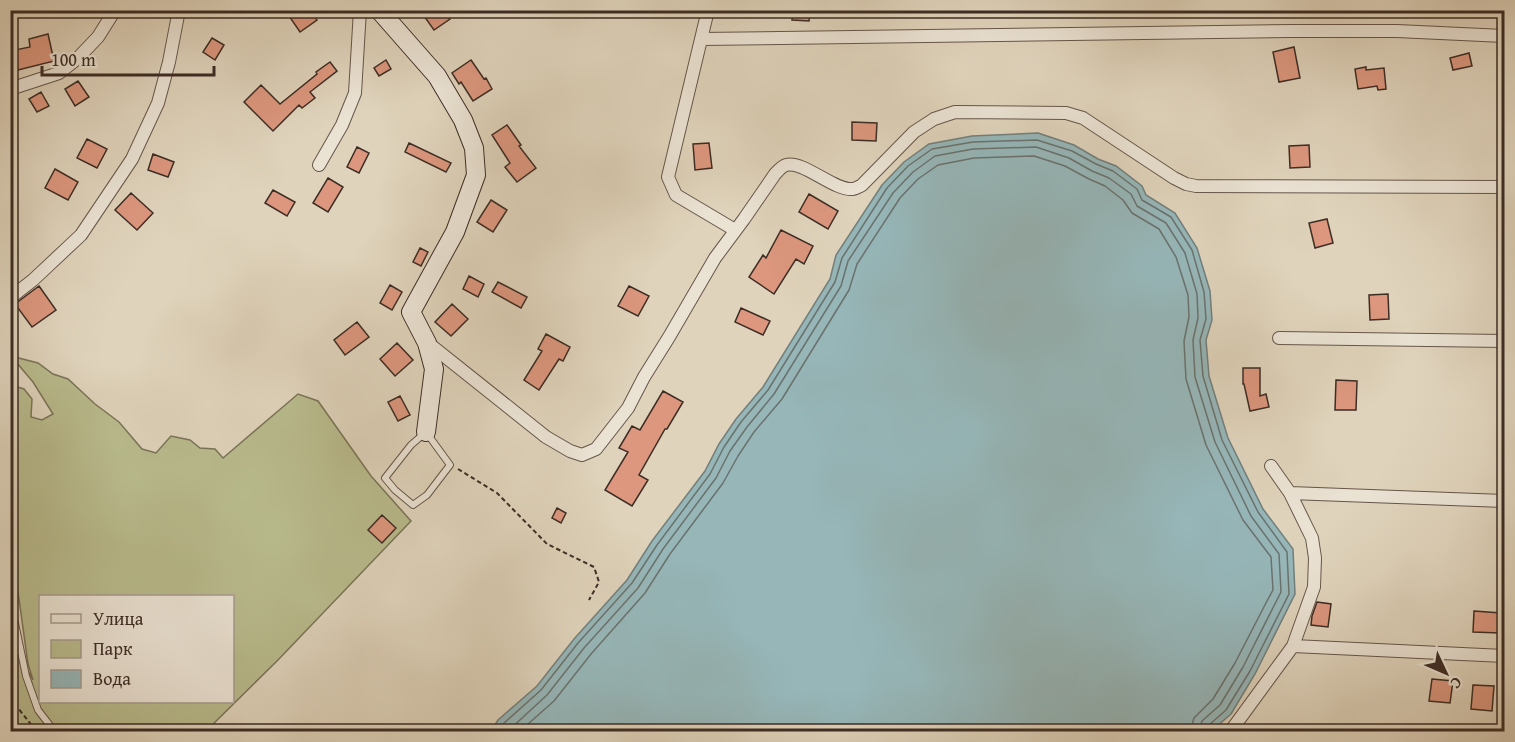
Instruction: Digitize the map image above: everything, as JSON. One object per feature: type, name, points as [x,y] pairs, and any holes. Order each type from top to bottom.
[{"type":"street","points":[[10,89],[59,73],[66,68],[98,37],[115,10]]},
{"type":"street","points":[[10,298],[33,280],[81,235],[132,159],[158,103],[170,62],[179,10]]},
{"type":"street","points":[[319,165],[342,125],[355,93],[360,10]]},
{"type":"street","points":[[379,10],[437,76],[463,120],[474,148],[476,175],[455,232],[411,312],[427,343],[434,369],[426,432]]},
{"type":"street","points":[[708,10],[668,177],[676,195],[735,230]]},
{"type":"street","points":[[701,39],[1292,31],[1397,31],[1504,36]]},
{"type":"street","points":[[427,343],[546,437],[570,451],[582,454],[596,448],[628,408],[715,258],[775,174],[786,165],[795,165],[843,188],[853,189],[862,185],[914,132],[934,119],[955,112],[1066,113],[1083,118],[1173,178],[1196,186],[1504,187]]},
{"type":"street","points":[[1279,338],[1504,341]]},
{"type":"street","points":[[1230,732],[1293,646],[1314,586],[1315,558],[1312,538],[1290,493],[1271,466]]},
{"type":"street","points":[[1290,493],[1504,501]]},
{"type":"street","points":[[1293,646],[1504,657]]},
{"type":"lane","points":[[426,432],[450,465],[427,495],[413,505],[385,478],[411,446],[426,432]]},
{"type":"lane","points":[[10,599],[26,676],[38,710],[55,732]]},
{"type":"path","points":[[450,465],[497,493],[547,544],[594,567],[599,582],[590,600]]},
{"type":"path","points":[[10,698],[37,732]]},
{"type":"green space","points":[[11,356],[38,363],[53,374],[68,379],[119,422],[142,449],[156,453],[171,436],[190,440],[200,448],[215,449],[223,458],[298,394],[318,401],[371,476],[411,521],[278,660],[206,731],[11,731],[10,639],[33,680],[28,664],[11,556],[11,385],[24,389],[32,399],[31,417],[42,420],[53,414],[33,382]]},
{"type":"water","points":[[1038,133],[1074,145],[1116,166],[1142,186],[1146,195],[1175,213],[1197,248],[1210,291],[1212,320],[1206,340],[1209,376],[1228,438],[1263,509],[1293,549],[1295,594],[1255,674],[1231,714],[1210,732],[491,731],[498,720],[537,686],[574,639],[627,580],[652,541],[705,471],[719,444],[736,419],[763,387],[830,279],[836,255],[882,185],[904,162],[929,144],[972,136]]},
{"type":"building","points":[[297,10],[310,10],[317,20],[300,32],[289,16]]},
{"type":"building","points":[[432,10],[444,10],[450,19],[434,30],[424,16]]},
{"type":"building","points":[[793,10],[810,12],[809,21],[792,20]]},
{"type":"building","points":[[48,34],[54,61],[10,72],[10,51],[30,47],[29,39]]},
{"type":"building","points":[[212,38],[224,45],[215,60],[203,52]]},
{"type":"building","points":[[1294,47],[1300,78],[1279,82],[1273,52]]},
{"type":"building","points":[[1469,53],[1472,66],[1453,70],[1450,58]]},
{"type":"building","points":[[386,60],[391,69],[379,76],[374,68]]},
{"type":"building","points":[[471,60],[492,89],[473,101],[461,82],[459,84],[452,73]]},
{"type":"building","points":[[330,62],[337,71],[310,92],[315,98],[302,108],[299,105],[273,131],[244,102],[261,85],[280,104]]},
{"type":"building","points":[[1366,67],[1366,70],[1384,68],[1386,89],[1378,90],[1377,86],[1358,89],[1355,69]]},
{"type":"building","points":[[78,81],[89,97],[75,106],[65,89]]},
{"type":"building","points":[[41,92],[49,106],[37,112],[29,99]]},
{"type":"building","points":[[852,122],[877,123],[876,141],[852,140]]},
{"type":"building","points":[[507,125],[536,168],[517,182],[505,167],[510,163],[492,135]]},
{"type":"building","points":[[87,139],[107,149],[97,168],[77,158]]},
{"type":"building","points":[[409,143],[451,163],[446,172],[405,152]]},
{"type":"building","points":[[709,143],[712,168],[695,170],[693,144]]},
{"type":"building","points":[[1309,145],[1310,167],[1290,168],[1289,146]]},
{"type":"building","points":[[357,147],[369,153],[359,173],[347,167]]},
{"type":"building","points":[[153,154],[174,162],[168,177],[148,170]]},
{"type":"building","points":[[55,169],[78,182],[68,200],[45,188]]},
{"type":"building","points":[[328,178],[343,187],[328,212],[313,203]]},
{"type":"building","points":[[273,190],[295,202],[287,216],[265,203]]},
{"type":"building","points":[[131,193],[153,213],[137,230],[115,210]]},
{"type":"building","points":[[809,194],[838,211],[828,229],[799,212]]},
{"type":"building","points":[[491,200],[507,210],[493,232],[477,222]]},
{"type":"building","points":[[1327,219],[1333,243],[1315,248],[1309,223]]},
{"type":"building","points":[[781,230],[813,246],[804,264],[796,259],[774,294],[749,277],[763,255],[766,258]]},
{"type":"building","points":[[420,248],[428,252],[421,266],[413,262]]},
{"type":"building","points":[[469,276],[484,284],[478,297],[463,289]]},
{"type":"building","points":[[498,282],[527,297],[521,308],[492,292]]},
{"type":"building","points":[[390,285],[402,292],[392,310],[380,303]]},
{"type":"building","points":[[39,286],[56,310],[32,327],[15,304]]},
{"type":"building","points":[[629,286],[649,296],[638,316],[618,306]]},
{"type":"building","points":[[1388,294],[1389,319],[1370,320],[1369,295]]},
{"type":"building","points":[[452,304],[468,319],[451,336],[435,322]]},
{"type":"building","points":[[741,308],[770,321],[763,335],[735,322]]},
{"type":"building","points":[[357,322],[369,337],[345,355],[334,340]]},
{"type":"building","points":[[546,334],[570,347],[563,361],[559,359],[539,390],[524,380],[542,351],[538,349]]},
{"type":"building","points":[[397,343],[413,360],[395,376],[380,359]]},
{"type":"building","points":[[1243,368],[1260,368],[1260,396],[1266,394],[1269,407],[1250,411],[1243,384]]},
{"type":"building","points":[[1336,380],[1357,381],[1356,410],[1335,410]]},
{"type":"building","points":[[663,391],[683,402],[639,475],[648,480],[632,506],[605,490],[628,452],[619,448],[632,426],[640,430]]},
{"type":"building","points":[[400,396],[410,415],[398,421],[388,402]]},
{"type":"building","points":[[557,508],[566,513],[561,523],[552,518]]},
{"type":"building","points":[[382,515],[396,528],[382,543],[368,530]]},
{"type":"building","points":[[1317,602],[1331,604],[1328,627],[1311,625]]},
{"type":"building","points":[[1474,611],[1501,613],[1500,633],[1473,632]]},
{"type":"building","points":[[1432,679],[1453,681],[1450,703],[1429,701]]},
{"type":"building","points":[[1473,685],[1494,686],[1492,711],[1471,709]]}]
